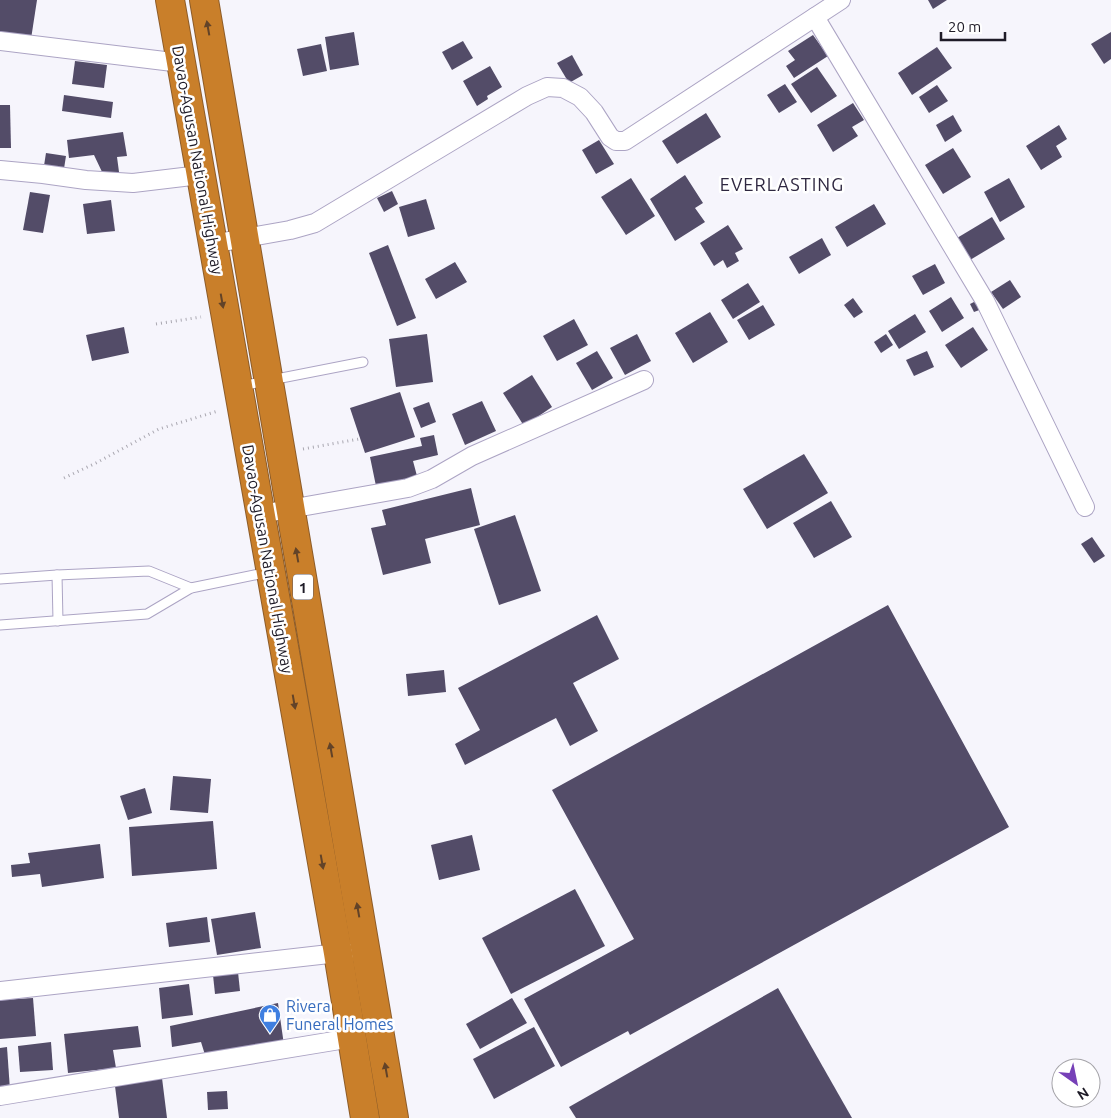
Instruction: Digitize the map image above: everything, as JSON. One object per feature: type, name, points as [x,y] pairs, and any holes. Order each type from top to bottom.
[{"type":"highway","name":"Davao-Agusan National Highway","points":[[170,0],[338,953],[365,1118]]},
{"type":"highway","name":"Davao-Agusan National Highway","points":[[204,0],[394,1118]]},
{"type":"street","points":[[212,244],[315,224],[527,96],[547,87],[563,88],[580,97],[594,112],[610,137],[616,141],[625,141],[841,0]]},
{"type":"street","points":[[814,16],[986,301],[1085,507]]},
{"type":"street","points":[[0,41],[181,63]]},
{"type":"street","points":[[0,170],[86,180],[132,183],[200,175]]},
{"type":"street","points":[[261,514],[408,488],[432,479],[472,456],[644,380]]},
{"type":"street","points":[[0,991],[365,949]]},
{"type":"street","points":[[0,1096],[352,1038]]},
{"type":"lane","points":[[239,396],[268,381],[363,362]]},
{"type":"lane","points":[[0,579],[149,571],[191,588]]},
{"type":"lane","points":[[0,625],[147,614],[191,588],[271,572]]},
{"type":"lane","points":[[57,575],[58,621]]},
{"type":"path","points":[[156,324],[224,314]]},
{"type":"path","points":[[64,478],[159,430],[239,396]]},
{"type":"path","points":[[280,453],[359,439]]},
{"type":"building","points":[[0,0],[37,0],[31,39],[0,34]]},
{"type":"building","points":[[928,0],[947,0],[933,9]]},
{"type":"building","points":[[354,32],[359,65],[330,70],[325,37]]},
{"type":"building","points":[[1111,32],[1111,59],[1104,64],[1091,44]]},
{"type":"building","points":[[813,35],[828,56],[794,78],[786,66],[795,60],[788,51]]},
{"type":"building","points":[[463,41],[473,58],[452,70],[442,52]]},
{"type":"building","points":[[321,44],[327,71],[303,76],[297,49]]},
{"type":"building","points":[[937,47],[952,68],[912,95],[898,73]]},
{"type":"building","points":[[572,55],[583,75],[569,83],[557,63]]},
{"type":"building","points":[[75,61],[107,65],[104,88],[72,84]]},
{"type":"building","points":[[490,66],[502,87],[487,96],[488,99],[477,106],[463,81]]},
{"type":"building","points":[[817,67],[837,96],[811,113],[791,84]]},
{"type":"building","points":[[785,84],[797,102],[779,113],[767,95]]},
{"type":"building","points":[[937,85],[948,101],[929,113],[919,97]]},
{"type":"building","points":[[64,95],[113,102],[111,118],[62,111]]},
{"type":"building","points":[[853,103],[864,120],[852,127],[858,136],[833,152],[817,125]]},
{"type":"building","points":[[0,105],[10,105],[11,148],[0,148]]},
{"type":"building","points":[[706,113],[721,137],[677,164],[662,141]]},
{"type":"building","points":[[953,115],[962,131],[945,142],[936,125]]},
{"type":"building","points":[[1059,125],[1067,139],[1056,146],[1062,157],[1041,170],[1026,146]]},
{"type":"building","points":[[123,132],[127,156],[117,157],[119,172],[103,174],[94,155],[69,158],[67,140]]},
{"type":"building","points":[[599,140],[614,164],[596,174],[582,150]]},
{"type":"building","points":[[953,148],[971,177],[943,194],[925,165]]},
{"type":"building","points":[[46,153],[66,156],[63,175],[43,172]]},
{"type":"building","points":[[685,175],[703,203],[695,208],[705,222],[675,241],[650,199]]},
{"type":"building","points":[[631,178],[655,216],[626,235],[601,197]]},
{"type":"building","points":[[1009,178],[1025,207],[1000,222],[984,192]]},
{"type":"building","points":[[392,191],[398,204],[384,212],[377,198]]},
{"type":"building","points":[[30,192],[50,195],[43,233],[23,230]]},
{"type":"building","points":[[426,199],[435,229],[408,237],[399,207]]},
{"type":"building","points":[[111,200],[115,231],[87,234],[83,204]]},
{"type":"building","points":[[874,204],[886,224],[847,247],[835,227]]},
{"type":"building","points":[[992,217],[1005,239],[970,260],[957,238]]},
{"type":"building","points":[[728,225],[743,249],[735,253],[739,261],[727,268],[723,260],[714,266],[700,243]]},
{"type":"building","points":[[822,238],[831,255],[799,274],[789,257]]},
{"type":"building","points":[[388,245],[416,318],[397,326],[369,253]]},
{"type":"building","points":[[455,262],[467,282],[436,299],[425,279]]},
{"type":"building","points":[[935,264],[945,283],[923,295],[912,276]]},
{"type":"building","points":[[1010,280],[1021,297],[1003,309],[991,292]]},
{"type":"building","points":[[748,283],[760,302],[733,319],[721,300]]},
{"type":"building","points":[[951,297],[964,318],[942,332],[929,311]]},
{"type":"building","points":[[853,298],[863,312],[854,318],[844,305]]},
{"type":"building","points":[[978,300],[982,309],[974,312],[970,304]]},
{"type":"building","points":[[763,305],[775,325],[749,340],[737,320]]},
{"type":"building","points":[[710,312],[728,342],[693,363],[675,333]]},
{"type":"building","points":[[915,314],[926,332],[899,349],[888,331]]},
{"type":"building","points":[[574,319],[588,345],[557,361],[543,336]]},
{"type":"building","points":[[124,327],[129,353],[92,361],[86,335]]},
{"type":"building","points":[[973,327],[988,350],[961,368],[945,345]]},
{"type":"building","points":[[427,334],[433,382],[396,387],[389,339]]},
{"type":"building","points":[[637,334],[651,361],[625,375],[610,348]]},
{"type":"building","points":[[886,334],[893,345],[881,353],[874,342]]},
{"type":"building","points":[[597,351],[613,378],[592,390],[576,363]]},
{"type":"building","points":[[927,351],[934,367],[914,376],[906,360]]},
{"type":"building","points":[[532,375],[552,407],[524,426],[503,393]]},
{"type":"building","points":[[400,392],[415,437],[365,453],[350,408]]},
{"type":"building","points":[[482,401],[496,431],[465,445],[452,414]]},
{"type":"building","points":[[429,402],[436,422],[421,428],[413,408]]},
{"type":"building","points":[[434,435],[438,455],[413,461],[417,476],[376,486],[370,457],[422,446],[420,438]]},
{"type":"building","points":[[804,454],[828,493],[767,529],[743,489]]},
{"type":"building","points":[[471,488],[480,525],[425,539],[431,563],[383,575],[371,528],[386,525],[382,510]]},
{"type":"building","points":[[831,501],[852,537],[814,558],[793,523]]},
{"type":"building","points":[[515,515],[541,591],[499,605],[474,529]]},
{"type":"building","points":[[1092,537],[1105,556],[1094,563],[1081,544]]},
{"type":"building","points":[[888,605],[1009,827],[630,1035],[628,1031],[561,1067],[524,999],[634,939],[552,790]]},
{"type":"building","points":[[597,615],[619,659],[573,683],[598,731],[570,746],[556,718],[465,765],[455,744],[480,730],[458,688]]},
{"type":"building","points":[[444,670],[446,692],[408,696],[406,674]]},
{"type":"building","points":[[173,776],[211,779],[208,813],[170,810]]},
{"type":"building","points":[[145,788],[152,813],[128,820],[120,796]]},
{"type":"building","points":[[213,821],[217,869],[132,876],[129,827]]},
{"type":"building","points":[[472,835],[480,870],[439,880],[431,845]]},
{"type":"building","points":[[100,844],[104,878],[42,887],[40,874],[12,877],[11,865],[30,863],[28,853]]},
{"type":"building","points":[[575,889],[605,946],[511,994],[482,938]]},
{"type":"building","points":[[255,912],[261,948],[217,955],[211,919]]},
{"type":"building","points":[[207,917],[210,942],[169,947],[166,923]]},
{"type":"building","points":[[238,972],[240,991],[215,994],[213,975]]},
{"type":"building","points":[[189,984],[193,1015],[162,1019],[159,988]]},
{"type":"building","points":[[778,988],[852,1118],[576,1118],[569,1107]]},
{"type":"building","points":[[33,998],[36,1036],[0,1039],[0,1000]]},
{"type":"building","points":[[512,998],[527,1023],[480,1049],[466,1024]]},
{"type":"building","points":[[278,1003],[284,1045],[206,1058],[201,1042],[172,1047],[170,1026]]},
{"type":"building","points":[[138,1026],[141,1047],[113,1050],[116,1068],[68,1073],[64,1034]]},
{"type":"building","points":[[534,1027],[555,1066],[494,1099],[473,1059]]},
{"type":"building","points":[[51,1042],[53,1070],[20,1072],[18,1046]]},
{"type":"building","points":[[7,1047],[10,1090],[0,1091],[0,1048]]},
{"type":"building","points":[[162,1078],[167,1118],[119,1118],[115,1086]]},
{"type":"building","points":[[227,1091],[228,1109],[208,1110],[207,1092]]},
{"type":"place","name":"Rivera Funeral Homes","points":[[270,1034]]},
{"type":"district","name":"EVERLASTING","points":[[782,184]]}]
